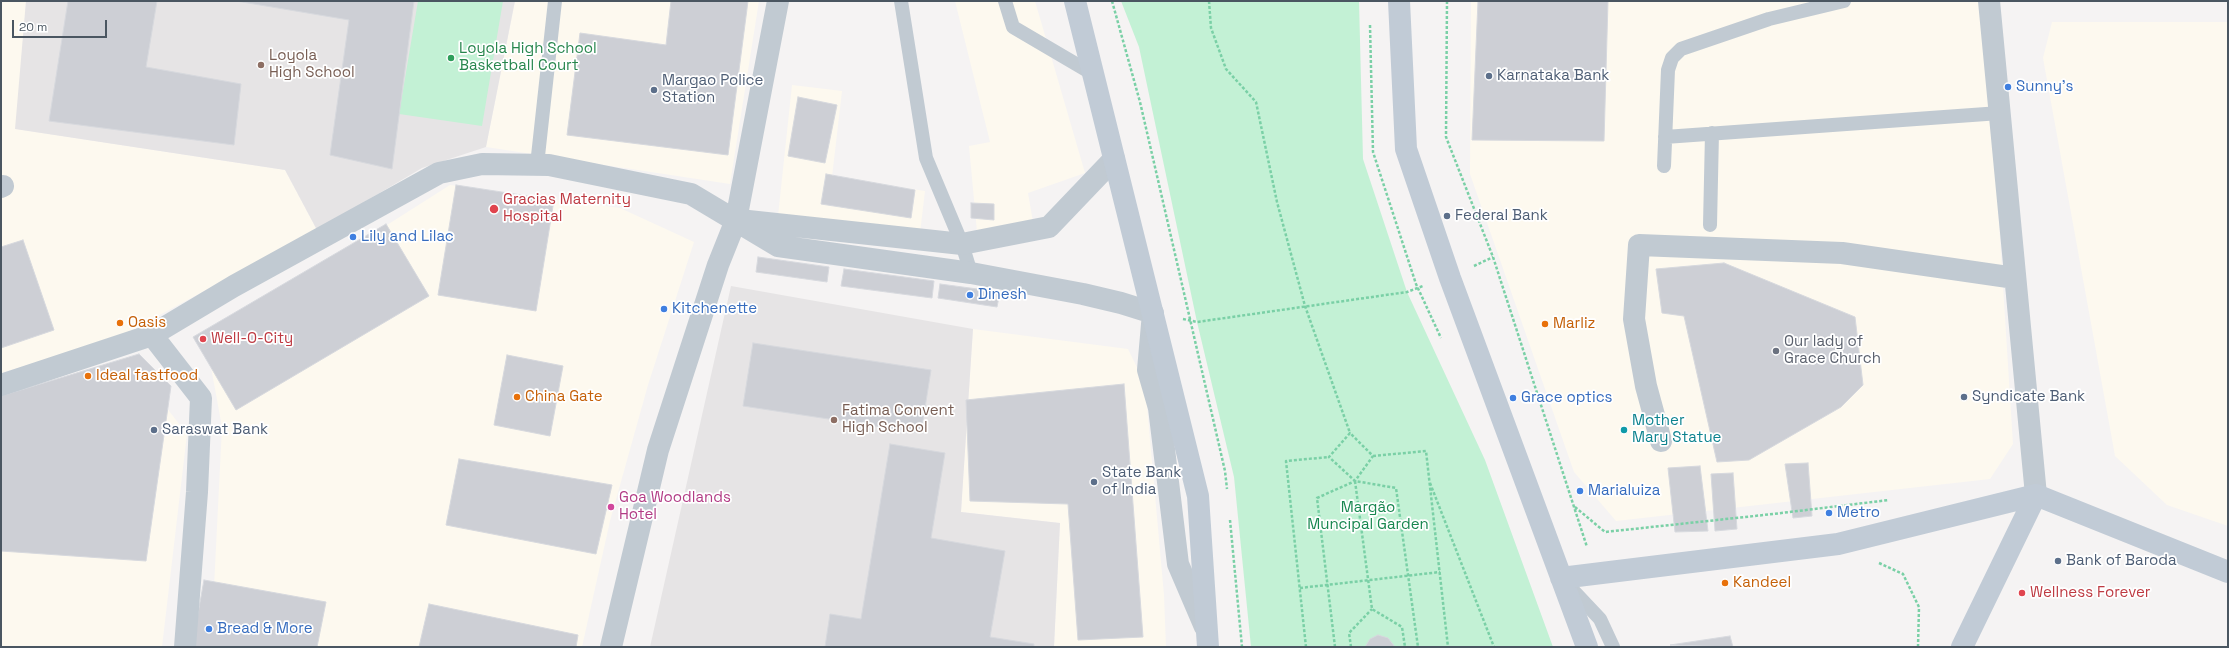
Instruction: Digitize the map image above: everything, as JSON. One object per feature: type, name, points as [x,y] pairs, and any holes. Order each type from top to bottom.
[{"type":"main road","points":[[1074,1],[1198,496],[1207,638]]},
{"type":"main road","points":[[1399,1],[1406,149],[1450,278],[1587,647]]},
{"type":"main road","points":[[1562,578],[1838,544],[2036,495],[2228,572]]},
{"type":"main road","points":[[1962,647],[2036,495]]},
{"type":"street","points":[[611,647],[658,450],[718,265],[736,220],[778,1]]},
{"type":"street","points":[[1989,1],[2036,495]]},
{"type":"street","points":[[736,220],[962,244],[1049,227],[1114,159]]},
{"type":"street","points":[[1,385],[152,335],[234,286],[439,173],[482,164],[549,165],[691,194],[778,246],[971,273],[1083,294],[1121,303],[1153,313]]},
{"type":"street","points":[[1661,441],[1646,386],[1634,320],[1639,245],[1842,253],[2016,278]]},
{"type":"street","points":[[152,335],[200,398],[197,492],[185,647]]},
{"type":"lane","points":[[537,165],[556,1]]},
{"type":"lane","points":[[901,1],[926,158],[962,244],[971,273]]},
{"type":"lane","points":[[1005,1],[1013,27],[1093,74]]},
{"type":"lane","points":[[1664,166],[1668,70],[1672,58],[1681,49],[1768,19],[1844,1]]},
{"type":"lane","points":[[1665,137],[2000,113]]},
{"type":"lane","points":[[1710,225],[1712,133]]},
{"type":"lane","points":[[1562,578],[1600,619],[1613,647]]},
{"type":"path","points":[[1112,1],[1140,102],[1225,471],[1227,494]]},
{"type":"path","points":[[1209,1],[1211,28],[1226,69],[1256,102],[1277,202],[1305,306],[1350,433],[1373,456]]},
{"type":"path","points":[[1447,1],[1446,137],[1494,257],[1596,574]]},
{"type":"path","points":[[1153,313],[1197,322],[1407,292],[1450,278],[1494,257]]},
{"type":"path","points":[[1329,458],[1350,433]]},
{"type":"path","points":[[1335,647],[1317,498],[1355,481],[1373,456],[1426,451],[1448,647]]},
{"type":"path","points":[[1306,647],[1286,461],[1329,458],[1355,481],[1396,488],[1418,647]]},
{"type":"path","points":[[1429,480],[1494,647]]},
{"type":"path","points":[[1355,481],[1372,609]]},
{"type":"path","points":[[1574,507],[1605,532],[1889,500]]},
{"type":"path","points":[[1229,517],[1242,647]]},
{"type":"path","points":[[1300,588],[1440,572]]},
{"type":"path","points":[[1351,647],[1349,633],[1372,609]]},
{"type":"path","points":[[1372,609],[1402,627],[1405,647]]},
{"type":"shaded area","points":[[1,1],[26,1],[16,129],[285,170],[317,230],[117,338],[1,373]]},
{"type":"shaded area","name":"Loyola High School","points":[[26,1],[515,1],[486,147],[422,168],[317,230],[285,170],[15,129]]},
{"type":"shaded area","points":[[515,1],[759,1],[730,184],[486,147]]},
{"type":"shaded area","points":[[955,1],[1035,1],[1085,173],[1028,193],[1033,222],[977,232],[969,146],[990,142]]},
{"type":"shaded area","points":[[1471,1],[1985,1],[2013,444],[1990,479],[1616,521],[1574,472],[1470,174]]},
{"type":"shaded area","points":[[2052,22],[2228,22],[2228,526],[2167,505],[2115,456],[2043,58]]},
{"type":"shaded area","points":[[792,85],[842,91],[832,177],[925,191],[920,233],[778,216]]},
{"type":"shaded area","points":[[450,185],[620,208],[694,242],[648,385],[610,521],[582,647],[211,647],[222,427],[206,340]]},
{"type":"shaded area","name":"Fatima Convent High School","points":[[731,286],[973,329],[961,512],[1060,523],[1054,647],[650,647]]},
{"type":"shaded area","points":[[973,329],[1128,349],[1145,384],[1164,595],[1166,647],[1054,647],[1060,523],[961,512]]},
{"type":"shaded area","points":[[137,370],[187,434],[162,647],[1,647],[1,406]]},
{"type":"green space","name":"Loyola High School Basketball Court","points":[[418,1],[503,1],[482,126],[399,114]]},
{"type":"green space","name":"Margão Muncipal Garden","points":[[1121,1],[1359,1],[1363,159],[1407,292],[1485,460],[1553,647],[1251,647],[1234,477],[1197,322],[1139,47]]},
{"type":"building","points":[[68,1],[157,1],[146,67],[241,84],[234,145],[49,121]]},
{"type":"building","points":[[236,1],[414,1],[392,169],[330,155],[349,20]]},
{"type":"building","name":"Margao Police Station","points":[[671,1],[748,1],[728,155],[567,135],[580,33],[666,45]]},
{"type":"building","points":[[1478,1],[1608,1],[1604,141],[1472,140]]},
{"type":"building","points":[[798,97],[837,105],[825,163],[788,156]]},
{"type":"building","points":[[826,174],[915,190],[911,218],[821,204]]},
{"type":"building","points":[[456,185],[554,200],[536,311],[438,295]]},
{"type":"building","points":[[971,203],[994,204],[994,220],[971,218]]},
{"type":"building","points":[[386,224],[429,296],[236,410],[193,337]]},
{"type":"building","points":[[23,240],[54,330],[1,348],[1,247]]},
{"type":"building","points":[[758,257],[829,267],[827,282],[756,272]]},
{"type":"building","name":"Our lady of Grace Church","points":[[1724,263],[1855,317],[1863,385],[1841,407],[1749,460],[1717,462],[1684,316],[1662,313],[1656,269]]},
{"type":"building","points":[[844,269],[934,281],[932,298],[841,286]]},
{"type":"building","points":[[940,284],[1000,292],[997,307],[938,298]]},
{"type":"building","points":[[753,343],[931,370],[921,433],[743,406]]},
{"type":"building","points":[[139,354],[171,386],[146,561],[1,551],[1,396]]},
{"type":"building","points":[[507,355],[563,366],[550,436],[494,425]]},
{"type":"building","points":[[1124,384],[1143,637],[1078,640],[1068,504],[970,501],[966,400]]},
{"type":"building","points":[[890,444],[945,453],[931,538],[1005,551],[990,637],[1034,644],[1034,647],[825,647],[830,614],[861,619]]},
{"type":"building","points":[[459,459],[612,485],[596,554],[446,525]]},
{"type":"building","points":[[1808,463],[1812,516],[1793,518],[1785,464]]},
{"type":"building","points":[[1700,466],[1708,531],[1675,532],[1668,468]]},
{"type":"building","points":[[1733,473],[1737,529],[1715,531],[1711,474]]},
{"type":"building","points":[[204,580],[326,602],[317,647],[192,647]]},
{"type":"building","points":[[429,604],[578,635],[576,647],[419,647]]},
{"type":"building","points":[[1378,635],[1388,638],[1395,647],[1365,647],[1370,639]]},
{"type":"building","points":[[1730,636],[1733,647],[1670,645]]},
{"type":"place","name":"Loyola High School Basketball Court","points":[[451,58]]},
{"type":"place","name":"Loyola High School","points":[[261,65]]},
{"type":"place","name":"Karnataka Bank","points":[[1489,76]]},
{"type":"place","name":"Sunny's","points":[[2008,87]]},
{"type":"place","name":"Margao Police Station","points":[[654,90]]},
{"type":"place","name":"Gracias Maternity Hospital","points":[[494,209]]},
{"type":"place","name":"Federal Bank","points":[[1447,216]]},
{"type":"place","name":"Lily and Lilac","points":[[353,237]]},
{"type":"place","name":"Dinesh","points":[[970,295]]},
{"type":"place","name":"Kitchenette","points":[[664,309]]},
{"type":"place","name":"Oasis","points":[[120,323]]},
{"type":"place","name":"Marliz","points":[[1545,324]]},
{"type":"place","name":"Well-O-City","points":[[203,339]]},
{"type":"place","name":"Our lady of Grace Church","points":[[1776,351]]},
{"type":"place","name":"Ideal fastfood","points":[[88,376]]},
{"type":"place","name":"China Gate","points":[[517,397]]},
{"type":"place","name":"Syndicate Bank","points":[[1964,397]]},
{"type":"place","name":"Grace optics","points":[[1513,398]]},
{"type":"place","name":"Fatima Convent High School","points":[[834,420]]},
{"type":"place","name":"Saraswat Bank","points":[[154,430]]},
{"type":"place","name":"Mother Mary Statue","points":[[1624,430]]},
{"type":"place","name":"State Bank of India","points":[[1094,482]]},
{"type":"place","name":"Marialuiza","points":[[1580,491]]},
{"type":"place","name":"Goa Woodlands Hotel","points":[[611,507]]},
{"type":"place","name":"Metro","points":[[1829,513]]},
{"type":"place","name":"Bank of Baroda","points":[[2058,561]]},
{"type":"place","name":"Kandeel","points":[[1725,583]]},
{"type":"place","name":"Wellness Forever","points":[[2022,593]]},
{"type":"place","name":"Bread & More","points":[[209,629]]}]
